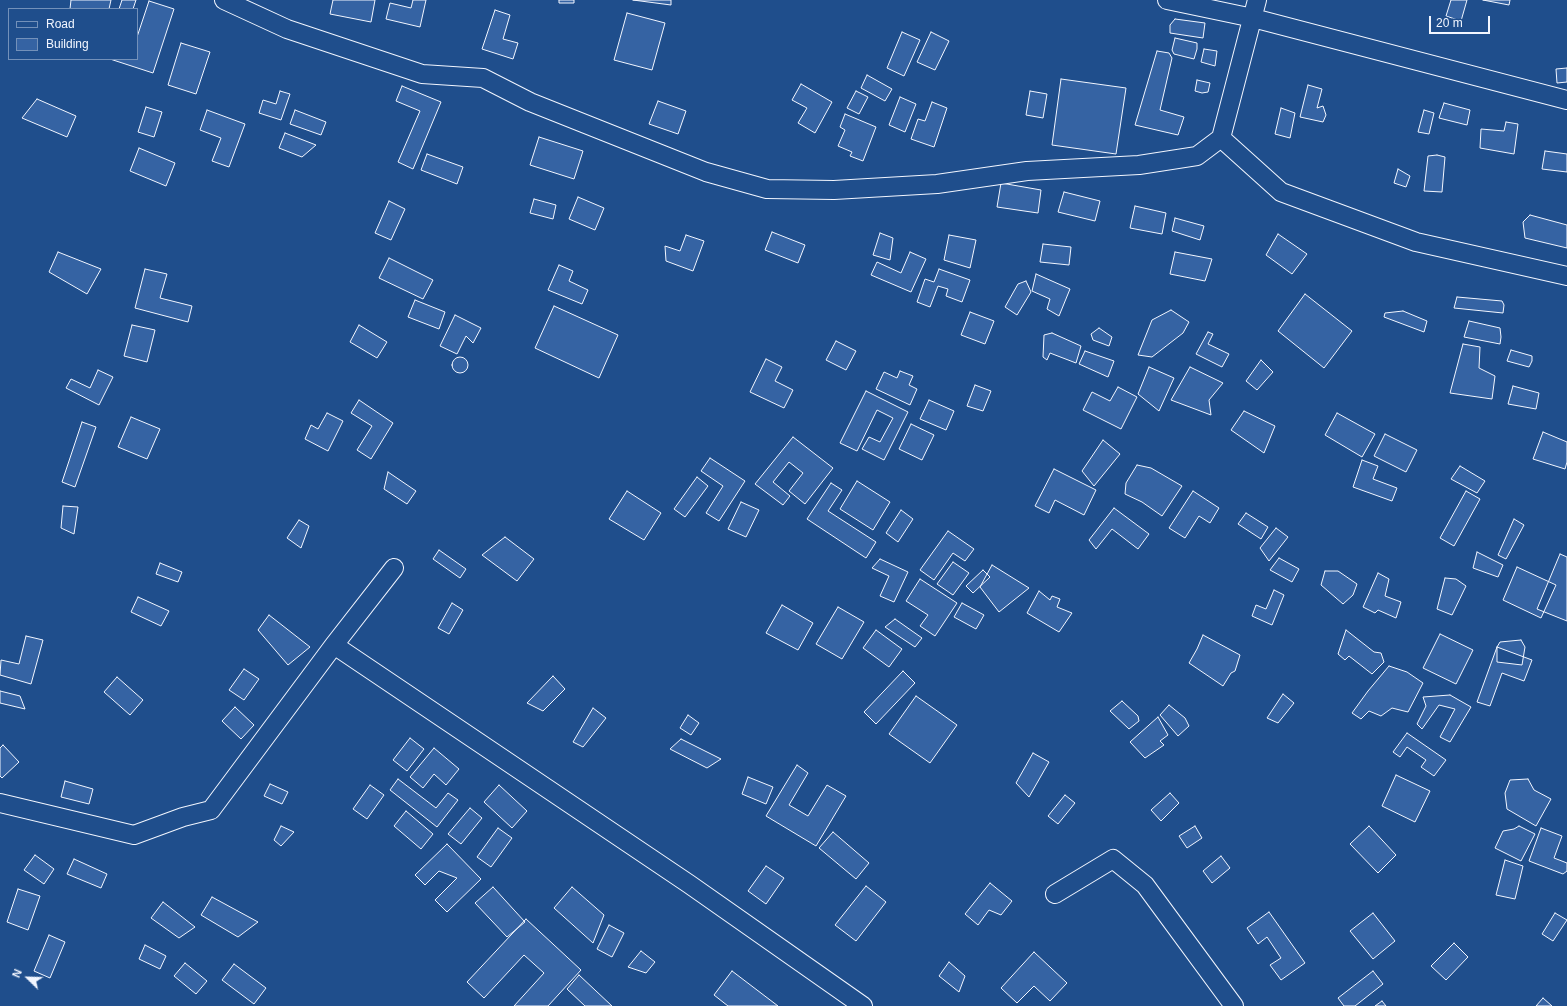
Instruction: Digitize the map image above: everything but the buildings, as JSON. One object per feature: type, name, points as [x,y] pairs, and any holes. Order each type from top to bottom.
[{"type":"street","points":[[224,0],[287,29],[422,74],[483,78],[530,102],[706,172],[767,189],[834,190],[937,184],[1027,171],[1139,165],[1197,156],[1221,138],[1258,0]]},
{"type":"street","points":[[1168,0],[1253,18],[1567,100]]},
{"type":"street","points":[[1221,138],[1281,192],[1416,242],[1567,276]]},
{"type":"street","points":[[0,803],[134,835],[183,817],[211,810],[334,645],[394,568]]},
{"type":"street","points":[[334,645],[689,884],[863,1006]]},
{"type":"street","points":[[1055,894],[1113,859],[1145,885],[1234,1006]]}]
